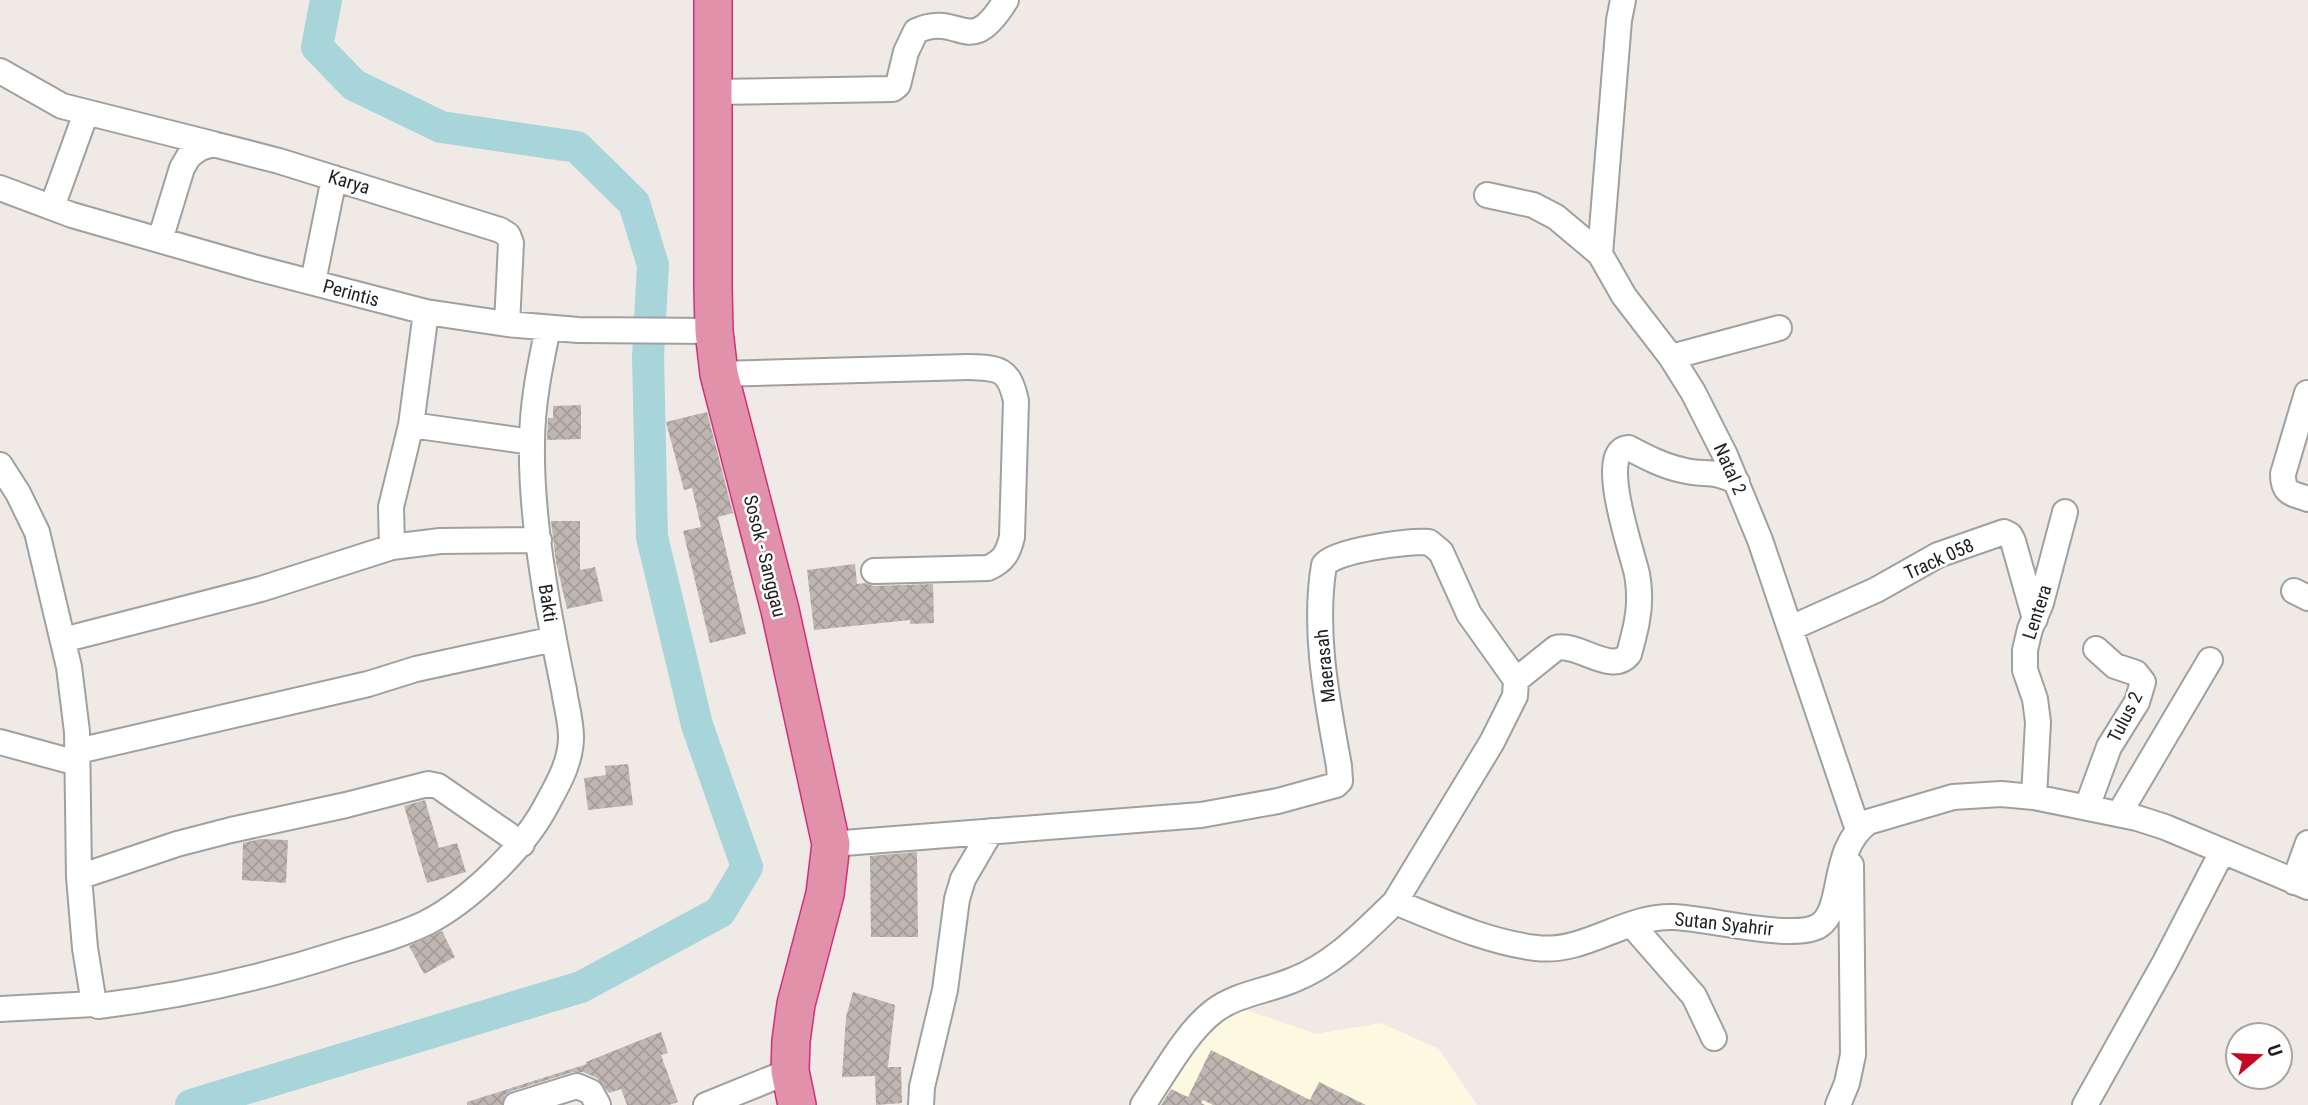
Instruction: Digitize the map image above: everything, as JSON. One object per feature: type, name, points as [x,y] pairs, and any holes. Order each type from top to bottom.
[{"type":"highway","name":"Sosok - Sanggau","points":[[713,0],[714,331],[719,374],[780,610],[831,844],[825,894],[796,1004],[793,1088]]},
{"type":"street","points":[[714,92],[893,89],[898,85],[909,45],[916,31],[939,25],[978,31],[987,27],[1006,0]]},
{"type":"street","points":[[1600,254],[1619,20],[1623,0]]},
{"type":"street","name":"Karya","points":[[0,71],[62,106],[334,178],[500,230],[508,236],[510,243],[507,324]]},
{"type":"street","points":[[52,207],[86,113]]},
{"type":"street","points":[[160,240],[182,169],[189,156],[200,148],[213,144]]},
{"type":"street","points":[[313,282],[334,178]]},
{"type":"street","name":"Perintis","points":[[0,188],[160,240],[426,312],[548,328],[714,331]]},
{"type":"street","name":"Natal 2","points":[[1487,195],[1517,200],[1556,217],[1600,254],[1624,296],[1671,356],[1714,432],[1737,482],[1791,628],[1854,835],[1853,1055],[1847,1083],[1838,1105]]},
{"type":"street","points":[[391,547],[391,507],[411,425],[426,312]]},
{"type":"street","name":"Bakti","points":[[0,1009],[94,1004],[98,1006],[178,994],[316,961],[426,923],[452,906],[514,852],[543,812],[563,775],[570,752],[570,721],[539,540],[532,442],[537,382],[548,328]]},
{"type":"street","points":[[1671,356],[1779,328]]},
{"type":"street","points":[[719,374],[968,367],[990,368],[1003,372],[1012,383],[1016,401],[1013,537],[1008,553],[999,563],[988,568],[874,570]]},
{"type":"street","points":[[2307,393],[2283,474],[2283,485],[2287,491],[2308,499]]},
{"type":"street","points":[[411,425],[532,442]]},
{"type":"street","points":[[1143,1105],[1188,1040],[1205,1018],[1216,1009],[1234,999],[1295,980],[1326,963],[1362,934],[1395,902],[1492,742],[1515,696],[1516,680],[1556,648],[1563,646],[1595,658],[1618,662],[1625,660],[1629,654],[1639,597],[1637,575],[1616,490],[1614,472],[1618,452],[1629,448],[1664,465],[1695,472],[1713,471],[1737,482]]},
{"type":"street","points":[[0,465],[18,493],[37,532],[74,699],[78,757],[79,877],[85,948],[94,1004]]},
{"type":"street","name":"Lentera","points":[[2034,797],[2037,708],[2024,661],[2027,640],[2065,512]]},
{"type":"street","name":"Track 058","points":[[1791,628],[1866,595],[1938,555],[2004,533],[2010,535],[2013,541],[2035,619]]},
{"type":"street","points":[[63,640],[261,589],[391,547],[440,541],[539,540]]},
{"type":"street","name":"Maerasah","points":[[831,844],[1201,815],[1278,801],[1336,785],[1340,780],[1339,766],[1324,668],[1320,616],[1324,565],[1335,555],[1429,542],[1441,552],[1469,614],[1516,680]]},
{"type":"street","points":[[0,742],[78,757],[438,664],[554,639]]},
{"type":"street","name":"Tulus 2","points":[[2087,807],[2109,747],[2137,702],[2143,682],[2136,673],[2115,666],[2096,649]]},
{"type":"street","points":[[2119,814],[2210,660]]},
{"type":"street","points":[[79,877],[177,844],[428,784],[438,786],[514,852]]},
{"type":"street","points":[[1854,835],[1868,822],[1953,797],[2001,794],[2087,807],[2165,827],[2301,885],[2308,843]]},
{"type":"street","points":[[921,1105],[922,1087],[945,990],[957,899],[963,879],[991,831]]},
{"type":"street","name":"Sutan Syahrir","points":[[1395,902],[1459,928],[1535,948],[1574,946],[1632,925],[1673,916],[1762,929],[1810,930],[1829,916],[1854,835]]},
{"type":"street","points":[[2085,1105],[2165,962],[2222,852]]},
{"type":"street","points":[[1632,925],[1694,996],[1714,1038]]},
{"type":"street","points":[[516,1105],[578,1086],[591,1092],[598,1105]]},
{"type":"street","points":[[706,1105],[793,1088]]},
{"type":"shaded area","points":[[1238,1007],[1316,1034],[1381,1023],[1439,1049],[1477,1105],[1152,1105],[1196,1042]]},
{"type":"building","points":[[581,405],[581,439],[547,440],[548,418],[553,418],[553,406]]},
{"type":"building","points":[[707,412],[733,513],[718,517],[746,634],[710,643],[683,531],[701,527],[692,488],[684,490],[666,422]]},
{"type":"building","points":[[551,521],[580,521],[580,570],[595,567],[603,601],[567,609],[556,562]]},
{"type":"building","points":[[855,564],[857,584],[933,584],[934,623],[910,624],[910,620],[814,630],[807,570]]},
{"type":"building","points":[[628,764],[633,805],[588,810],[584,778],[606,775],[605,766]]},
{"type":"building","points":[[425,800],[439,848],[457,843],[466,872],[427,883],[404,806]]},
{"type":"building","points":[[260,839],[288,840],[286,883],[242,880],[243,843]]},
{"type":"building","points":[[917,852],[918,937],[871,937],[870,856]]},
{"type":"building","points":[[442,931],[455,957],[424,974],[409,946]]},
{"type":"building","points":[[853,992],[895,1005],[888,1067],[901,1067],[902,1103],[876,1105],[875,1076],[842,1077],[846,1017]]},
{"type":"building","points":[[661,1032],[668,1053],[661,1055],[678,1102],[669,1105],[627,1105],[621,1089],[609,1093],[597,1078],[583,1072],[573,1072],[512,1091],[505,1095],[502,1105],[467,1105],[467,1102],[587,1064],[586,1062]]},
{"type":"building","points":[[1211,1050],[1310,1100],[1319,1082],[1366,1105],[1213,1105],[1203,1100],[1201,1103],[1205,1105],[1161,1105],[1171,1089],[1188,1097]]},
{"type":"waterway","points":[[191,1105],[581,987],[720,912],[747,867],[697,725],[652,537],[648,357],[653,265],[634,203],[577,147],[441,127],[354,85],[317,47],[326,0]]}]
